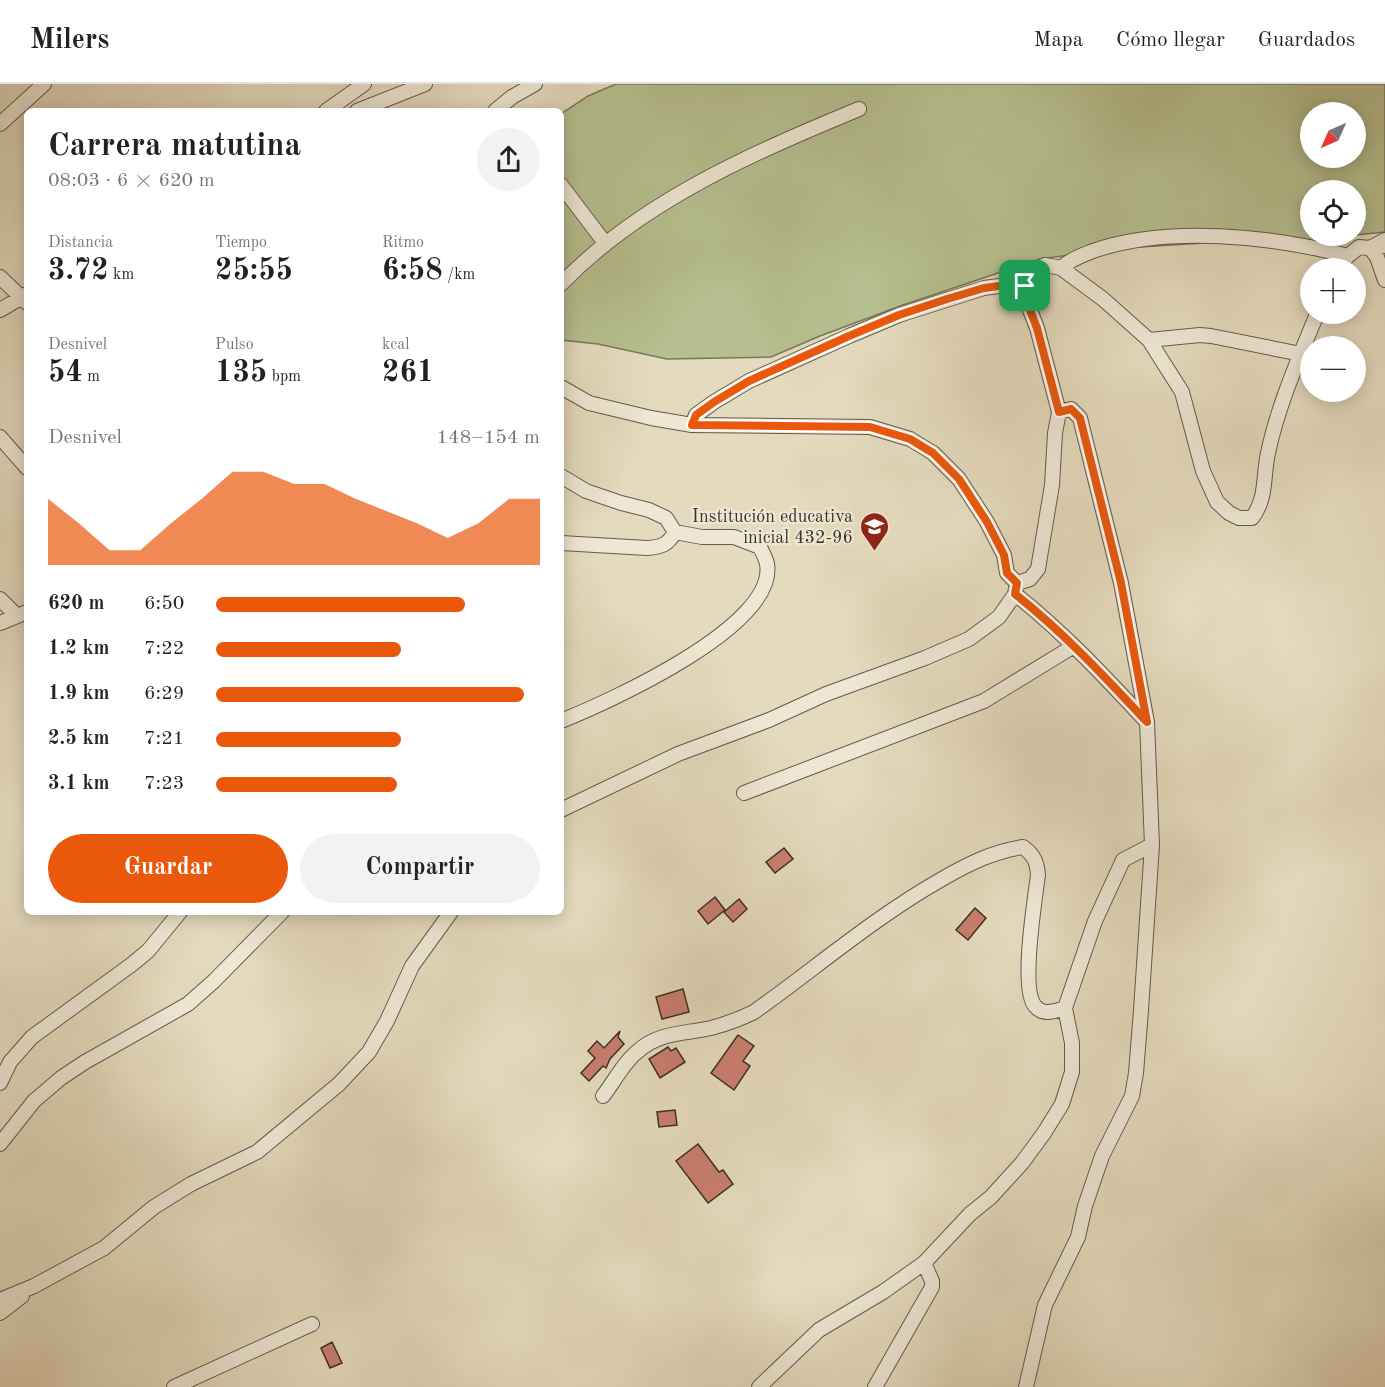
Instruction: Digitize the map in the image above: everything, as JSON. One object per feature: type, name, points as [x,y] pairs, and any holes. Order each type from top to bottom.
[{"type":"street","points":[[0,124],[23,109],[27,88],[44,84]]},
{"type":"street","points":[[330,108],[364,84]]},
{"type":"street","points":[[365,108],[425,84]]},
{"type":"street","points":[[499,108],[512,97],[535,84]]},
{"type":"street","points":[[512,97],[518,108]]},
{"type":"street","points":[[564,281],[605,243],[692,186],[770,146],[860,109]]},
{"type":"street","points":[[564,189],[605,243]]},
{"type":"street","points":[[1061,268],[1072,259],[1118,243],[1164,238],[1218,236],[1290,244],[1348,256],[1359,247],[1385,246]]},
{"type":"street","points":[[1370,248],[1385,240]]},
{"type":"street","points":[[1370,248],[1377,257],[1385,280]]},
{"type":"street","points":[[564,809],[678,754],[769,720],[826,694],[925,658],[969,639],[999,617],[1016,588],[1030,579],[1038,568],[1052,485],[1059,412],[1037,328],[1028,305],[1025,286],[1035,270],[1045,265],[1061,268],[1103,299],[1149,340],[1182,392],[1203,471],[1217,502],[1229,513],[1239,518],[1252,519],[1262,501],[1268,453],[1300,354],[1211,336],[1149,340]]},
{"type":"street","points":[[0,277],[24,297]]},
{"type":"street","points":[[692,425],[696,415],[749,381],[899,315],[984,288],[1014,284],[1025,286]]},
{"type":"street","points":[[0,310],[24,298]]},
{"type":"street","points":[[564,389],[589,403],[692,425],[870,427],[910,439],[933,453],[959,479],[987,522],[1004,555],[1007,573],[1016,588],[1147,722]]},
{"type":"street","points":[[1026,1387],[1045,1305],[1078,1238],[1085,1206],[1102,1156],[1132,1096],[1142,1010],[1152,845],[1147,722],[1121,583],[1080,418],[1071,409],[1059,412]]},
{"type":"street","points":[[0,437],[24,465]]},
{"type":"street","points":[[564,478],[586,491],[649,510],[666,518],[675,532],[702,537],[734,537],[760,547],[767,564],[766,579],[762,589],[749,608],[710,644],[670,669],[564,720]]},
{"type":"street","points":[[564,543],[659,547],[670,542],[675,532]]},
{"type":"street","points":[[0,599],[22,613]]},
{"type":"street","points":[[0,624],[22,613]]},
{"type":"street","points":[[744,793],[984,701],[1074,646]]},
{"type":"street","points":[[759,1387],[819,1330],[883,1292],[924,1263],[1022,1163],[1062,1104],[1072,1072],[1072,1042],[1065,1008],[1095,921],[1123,860],[1152,845]]},
{"type":"street","points":[[603,1096],[635,1053],[650,1041],[667,1035],[710,1028],[754,1012],[897,906],[976,860],[1013,848],[1023,847],[1032,853],[1037,863],[1038,875],[1030,949],[1030,997],[1035,1006],[1043,1011],[1065,1008]]},
{"type":"street","points":[[0,1083],[10,1062],[32,1037],[148,951],[178,915]]},
{"type":"street","points":[[0,1144],[34,1101],[61,1078],[188,1004],[279,915]]},
{"type":"street","points":[[0,1300],[34,1286],[104,1248],[154,1207],[191,1185],[257,1152],[339,1084],[369,1052],[387,1021],[412,966],[449,915]]},
{"type":"street","points":[[875,1387],[932,1287],[932,1281],[924,1263]]},
{"type":"street","points":[[0,1313],[34,1286]]},
{"type":"street","points":[[179,1386],[312,1324]]},
{"type":"green space","points":[[616,84],[1385,84],[1385,232],[1366,234],[1366,180],[1300,180],[1300,246],[1316,246],[1311,249],[1221,242],[1123,248],[1040,259],[903,305],[771,357],[667,359],[598,344],[564,340],[564,112],[588,96]]},
{"type":"building","points":[[784,848],[793,859],[775,873],[766,862]]},
{"type":"building","points":[[715,897],[725,910],[708,924],[698,911]]},
{"type":"building","points":[[739,899],[747,909],[733,922],[724,912]]},
{"type":"building","points":[[975,908],[986,918],[968,940],[956,930]]},
{"type":"building","points":[[683,989],[689,1012],[662,1019],[656,997]]},
{"type":"building","points":[[620,1031],[618,1037],[624,1044],[610,1059],[606,1068],[603,1066],[589,1081],[581,1073],[595,1058],[588,1051],[597,1041],[604,1048]]},
{"type":"building","points":[[738,1035],[754,1046],[743,1061],[750,1066],[734,1090],[711,1073]]},
{"type":"building","points":[[668,1047],[671,1051],[676,1048],[685,1062],[660,1078],[649,1059]]},
{"type":"building","points":[[675,1110],[677,1125],[659,1127],[657,1112]]},
{"type":"building","points":[[698,1144],[719,1172],[723,1170],[733,1184],[708,1203],[676,1161]]},
{"type":"building","points":[[332,1342],[342,1363],[330,1368],[321,1348]]},
{"type":"place","name":"Institución educativa inicial 432-96","points":[[874,552]]},
{"type":"route","points":[[1014,284],[1025,286],[1028,305],[1044,352],[1059,412],[1071,409],[1080,418],[1084,432],[1121,583],[1147,722],[1100,671],[1052,625],[1015,594],[1017,583],[1007,573],[1004,555],[987,522],[959,479],[933,453],[910,439],[870,427],[692,425],[696,415],[749,381],[899,315],[984,288],[1014,284]]}]
